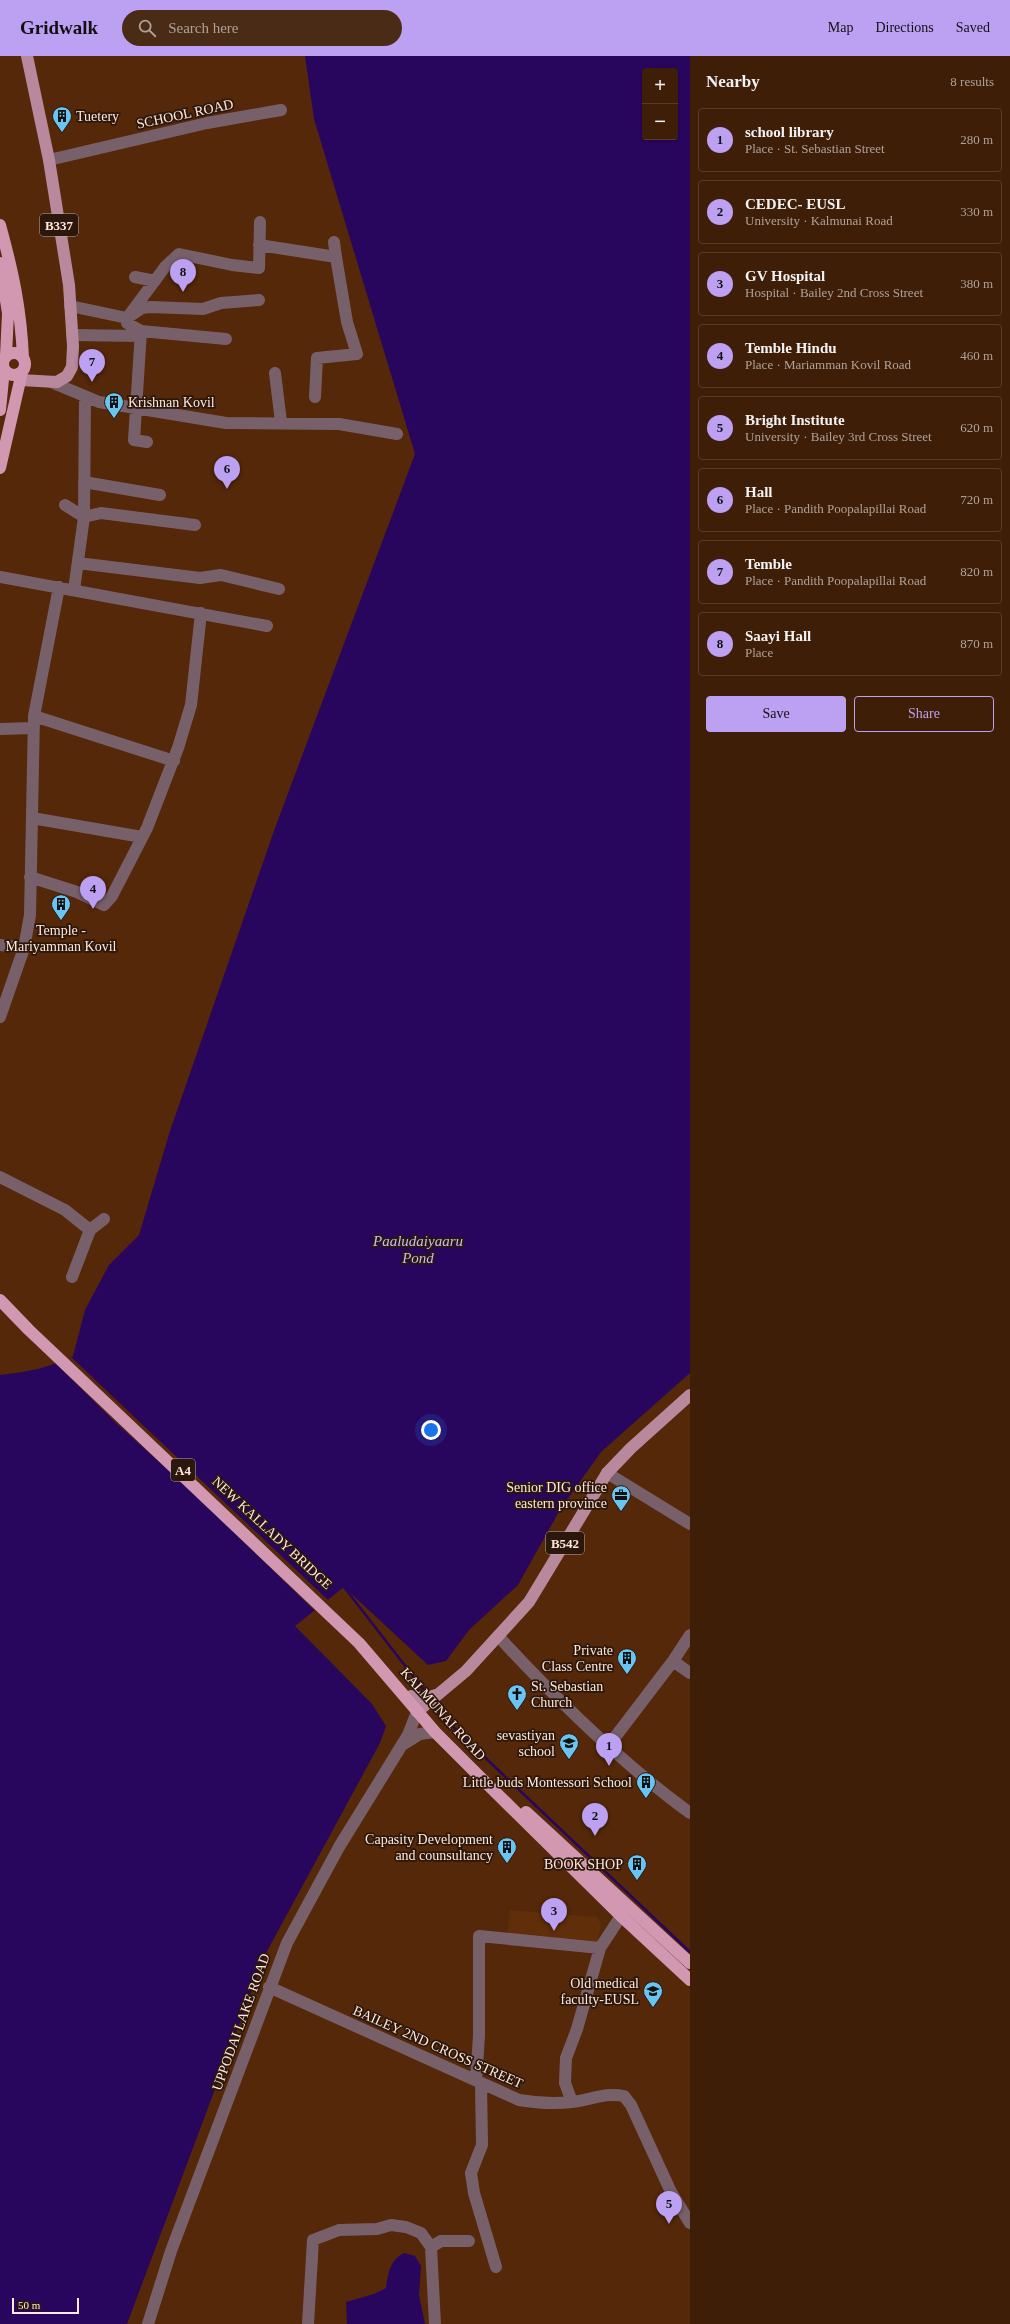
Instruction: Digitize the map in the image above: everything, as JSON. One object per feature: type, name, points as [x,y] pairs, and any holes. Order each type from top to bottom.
[{"type":"highway","points":[[0,225],[13,272],[21,311],[22,370],[0,468]]},
{"type":"highway","points":[[0,263],[8,313],[6,356],[3,362],[0,410]]},
{"type":"highway","points":[[6,356],[15,353],[22,370]]},
{"type":"highway","points":[[2,374],[12,375],[22,370]]},
{"type":"highway","name":"A4","points":[[0,1291],[31,1328]]},
{"type":"highway","name":"A4","points":[[0,1300],[31,1328]]},
{"type":"highway","name":"NEW KALLADY BRIDGE","points":[[31,1328],[332,1614]]},
{"type":"highway","name":"KALMUNAI ROAD","points":[[332,1614],[411,1696],[435,1732],[621,1916],[690,1980]]},
{"type":"highway","name":"KALMUNAI ROAD","points":[[332,1614],[419,1710],[465,1756],[690,1963]]},
{"type":"main road","name":"B337","points":[[22,370],[48,381],[63,380],[69,374],[72,367],[69,285],[49,160],[27,56]]},
{"type":"main road","name":"B542","points":[[419,1710],[466,1671],[529,1602],[608,1473],[637,1442],[690,1395]]},
{"type":"main road","name":"B542","points":[[411,1696],[424,1699],[440,1693]]},
{"type":"street","name":"SCHOOL ROAD","points":[[49,160],[207,123],[281,110]]},
{"type":"street","points":[[126,318],[165,267],[179,254],[232,265],[259,268],[260,222]]},
{"type":"street","points":[[315,397],[317,358],[357,354],[347,322],[334,242]]},
{"type":"street","points":[[259,246],[336,257]]},
{"type":"street","points":[[135,277],[154,282]]},
{"type":"street","points":[[70,306],[126,318],[142,308],[203,309],[222,303],[260,300]]},
{"type":"street","points":[[126,318],[127,323],[141,333]]},
{"type":"street","points":[[141,333],[134,440],[147,442]]},
{"type":"street","points":[[72,335],[141,333],[226,339]]},
{"type":"street","points":[[275,373],[281,422]]},
{"type":"street","points":[[48,381],[99,402],[226,423],[281,422],[339,424],[397,434]]},
{"type":"street","points":[[74,590],[84,517],[85,397]]},
{"type":"street","points":[[84,482],[160,495]]},
{"type":"street","points":[[65,505],[84,517],[101,513],[195,525]]},
{"type":"street","points":[[78,563],[200,578],[221,575],[279,589]]},
{"type":"street","points":[[0,577],[267,626]]},
{"type":"street","points":[[0,1017],[24,948],[30,915],[34,722],[59,587]]},
{"type":"street","points":[[30,876],[77,892],[104,905],[112,896],[142,837],[174,761],[191,705],[194,658],[201,613]]},
{"type":"street","points":[[0,729],[34,722],[174,761]]},
{"type":"street","points":[[32,818],[142,837]]},
{"type":"street","points":[[0,945],[24,948]]},
{"type":"street","points":[[0,1177],[65,1210],[90,1230]]},
{"type":"street","points":[[72,1277],[90,1230],[104,1219]]},
{"type":"street","points":[[608,1473],[690,1524]]},
{"type":"street","points":[[609,1745],[673,1661],[690,1635]]},
{"type":"street","points":[[498,1636],[553,1695],[669,1797],[690,1813]]},
{"type":"street","points":[[673,1661],[690,1674]]},
{"type":"street","name":"UPPODAI LAKE ROAD","points":[[148,2324],[171,2251],[252,2039],[269,1987],[287,1943],[307,1903],[400,1748],[419,1710]]},
{"type":"street","name":"UPPODAI LAKE ROAD","points":[[400,1748],[420,1734],[435,1732]]},
{"type":"street","points":[[572,2102],[565,2083],[566,2058],[577,2029],[600,1948],[621,1916]]},
{"type":"street","points":[[496,2266],[474,2193],[470,2173],[482,2145],[478,2081],[479,1936],[600,1948]]},
{"type":"street","name":"BAILEY 2ND CROSS STREET","points":[[269,1987],[396,2046],[519,2100],[542,2103],[572,2102],[612,2094],[624,2096],[631,2105],[671,2192],[690,2223]]},
{"type":"street","points":[[308,2324],[313,2240],[339,2230],[377,2229],[391,2225],[406,2227],[420,2233],[431,2247],[435,2324]]},
{"type":"street","points":[[431,2247],[441,2241],[469,2241]]},
{"type":"shaded area","points":[[510,1910],[597,1917],[601,1924],[597,1945],[507,1938]]},
{"type":"water","name":"Paaludaiyaaru Pond","points":[[305,56],[690,56],[690,1373],[601,1452],[561,1508],[518,1585],[469,1630],[446,1661],[428,1665],[344,1587],[295,1626],[372,1704],[386,1726],[380,1743],[266,1953],[127,2324],[0,2324],[0,1375],[38,1369],[55,1364],[73,1356],[85,1310],[109,1265],[139,1235],[170,1131],[275,828],[415,454],[314,119]]},
{"type":"water","points":[[404,2253],[415,2256],[421,2266],[419,2295],[425,2324],[347,2324],[346,2302],[374,2294],[386,2288],[390,2268],[396,2259]]},
{"type":"pier","points":[[69,1355],[329,1601],[316,1612],[188,1488],[116,1423],[55,1363]]},
{"type":"waterway","points":[[344,1587],[427,1694]]},
{"type":"waterway","points":[[433,1703],[456,1730],[690,1952]]},
{"type":"place","name":"Tuetery","points":[[62,133]]},
{"type":"place","name":"Saayi Hall","points":[[183,292]]},
{"type":"place","name":"Temble","points":[[92,382]]},
{"type":"place","name":"Krishnan Kovil","points":[[114,419]]},
{"type":"place","name":"Hall","points":[[227,489]]},
{"type":"place","name":"Temble Hindu","points":[[93,909]]},
{"type":"place","name":"Temple - Mariyamman Kovil","points":[[61,921]]},
{"type":"place","name":"Senior DIG office eastern province","points":[[621,1512]]},
{"type":"place","name":"Private Class Centre","points":[[627,1675]]},
{"type":"place","name":"St. Sebastian Church","points":[[517,1711]]},
{"type":"place","name":"sevastiyan school","points":[[569,1760]]},
{"type":"place","name":"school library","points":[[609,1766]]},
{"type":"place","name":"Little buds Montessori School","points":[[646,1799]]},
{"type":"place","name":"CEDEC- EUSL","points":[[595,1836]]},
{"type":"place","name":"Capasity Development and counsultancy","points":[[507,1864]]},
{"type":"place","name":"BOOK SHOP","points":[[637,1881]]},
{"type":"place","name":"GV Hospital","points":[[554,1931]]},
{"type":"place","name":"Old medical faculty-EUSL","points":[[653,2008]]},
{"type":"place","name":"Bright Institute","points":[[669,2224]]}]
